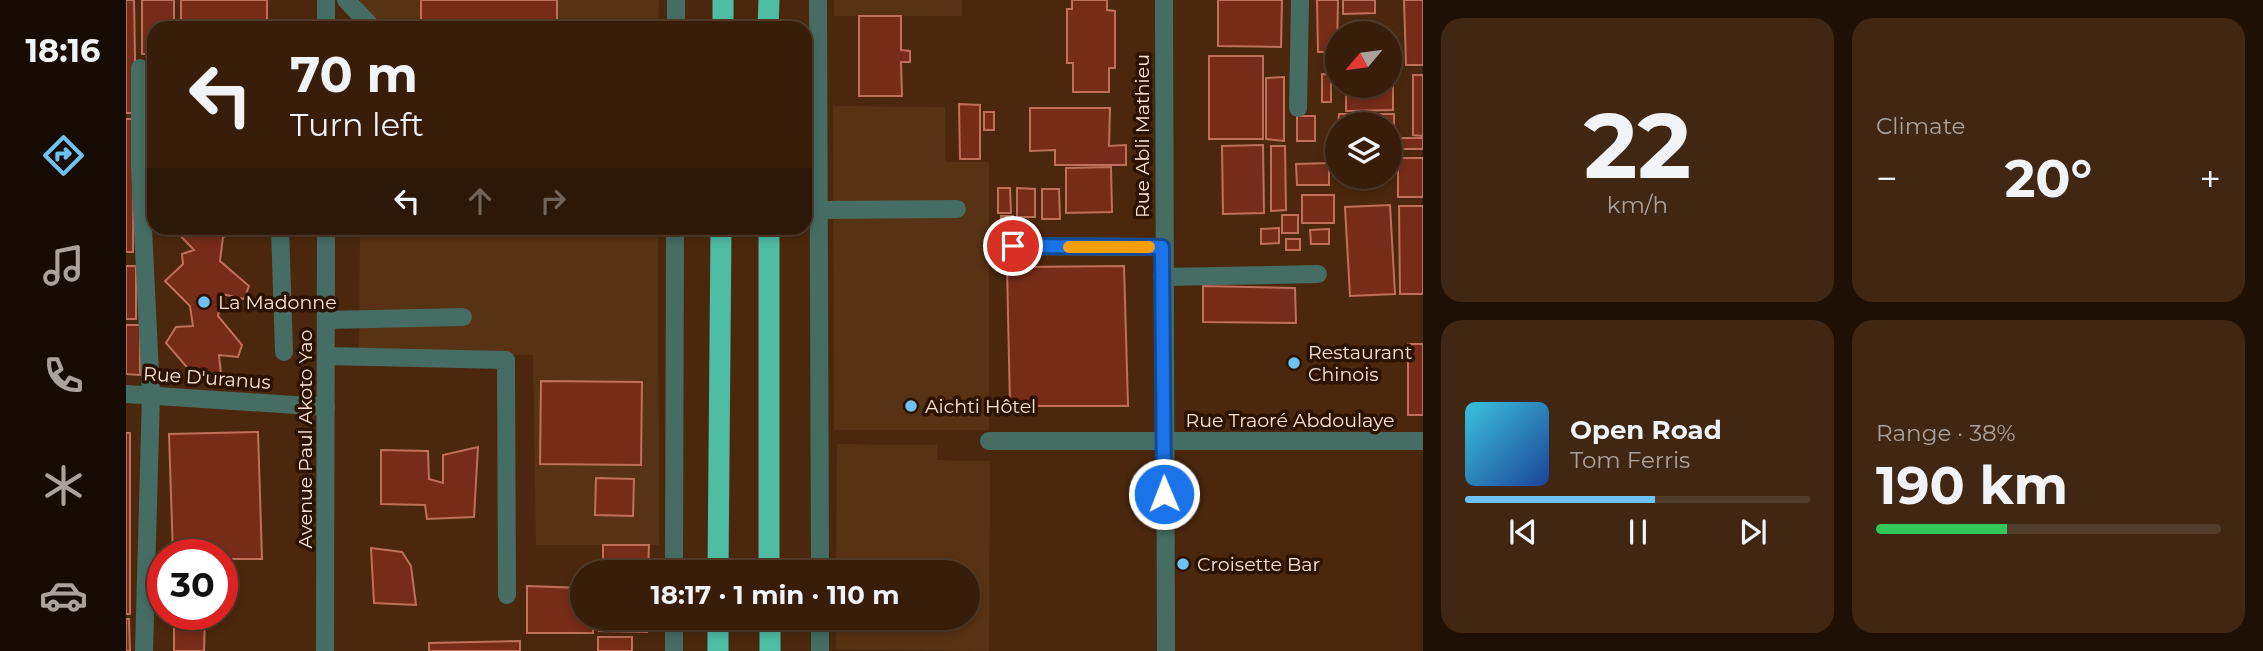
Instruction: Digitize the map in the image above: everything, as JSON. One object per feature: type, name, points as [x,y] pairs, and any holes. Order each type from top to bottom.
[{"type":"highway","points":[[723,0],[723,21]]},
{"type":"highway","points":[[768,21],[769,0]]},
{"type":"highway","points":[[718,560],[721,235]]},
{"type":"highway","points":[[769,235],[769,560]]},
{"type":"highway","points":[[718,630],[718,651]]},
{"type":"highway","points":[[770,630],[770,651]]},
{"type":"street","points":[[326,0],[326,21]]},
{"type":"street","points":[[346,0],[366,21]]},
{"type":"street","points":[[676,0],[676,21]]},
{"type":"street","points":[[818,0],[820,560]]},
{"type":"street","name":"Rue Abli Mathieu","points":[[1164,0],[1162,247],[1166,651]]},
{"type":"street","points":[[1298,108],[1300,0]]},
{"type":"street","points":[[140,68],[140,166],[151,394],[144,651]]},
{"type":"street","points":[[819,210],[957,209]]},
{"type":"street","points":[[279,235],[284,352]]},
{"type":"street","name":"Avenue Paul Akoto Yao","points":[[326,235],[326,651]]},
{"type":"street","points":[[674,560],[675,235]]},
{"type":"street","points":[[1013,246],[1162,247]]},
{"type":"street","points":[[1163,277],[1318,274]]},
{"type":"street","points":[[326,320],[463,317]]},
{"type":"street","points":[[326,356],[506,360],[508,595]]},
{"type":"street","name":"Rue D'uranus","points":[[126,394],[327,407]]},
{"type":"street","name":"Rue Traoré Abdoulaye","points":[[989,441],[1423,441]]},
{"type":"street","points":[[674,630],[674,651]]},
{"type":"street","points":[[820,630],[820,651]]},
{"type":"shaded area","points":[[360,0],[659,0],[658,21],[360,21]]},
{"type":"shaded area","points":[[834,0],[962,0],[962,16],[834,16]]},
{"type":"shaded area","points":[[833,106],[945,107],[945,162],[989,162],[989,430],[834,430]]},
{"type":"shaded area","points":[[360,235],[658,235],[659,545],[536,545],[533,355],[359,353]]},
{"type":"shaded area","points":[[837,444],[937,445],[937,460],[990,461],[989,651],[836,649],[836,630],[980,630],[980,560],[836,560]]},
{"type":"building","points":[[126,0],[134,0],[136,113],[126,113]]},
{"type":"building","points":[[142,0],[174,0],[174,21],[147,21],[147,54],[142,54]]},
{"type":"building","points":[[181,0],[267,0],[267,21],[181,21]]},
{"type":"building","points":[[421,0],[557,0],[557,21],[421,21]]},
{"type":"building","points":[[1072,0],[1107,0],[1107,10],[1115,11],[1115,68],[1109,68],[1109,92],[1073,92],[1073,63],[1067,63],[1067,9],[1072,9]]},
{"type":"building","points":[[1218,0],[1282,0],[1281,47],[1218,46]]},
{"type":"building","points":[[1317,0],[1338,0],[1338,21],[1325,21],[1325,52],[1318,52]]},
{"type":"building","points":[[1343,0],[1375,0],[1375,13],[1343,14]]},
{"type":"building","points":[[1404,0],[1423,0],[1423,65],[1406,65]]},
{"type":"building","points":[[859,16],[901,16],[901,50],[910,51],[910,62],[901,62],[902,96],[859,96]]},
{"type":"building","points":[[1209,56],[1263,56],[1263,139],[1209,139]]},
{"type":"building","points":[[1322,74],[1325,74],[1325,98],[1331,98],[1331,102],[1322,102]]},
{"type":"building","points":[[1413,75],[1423,75],[1423,136],[1413,135]]},
{"type":"building","points":[[1284,77],[1284,141],[1266,139],[1266,78]]},
{"type":"building","points":[[1346,98],[1393,98],[1393,110],[1346,111]]},
{"type":"building","points":[[959,104],[980,105],[980,159],[960,159]]},
{"type":"building","points":[[1030,108],[1110,108],[1109,146],[1126,145],[1126,165],[1055,165],[1055,150],[1030,151]]},
{"type":"building","points":[[984,112],[994,112],[994,130],[984,130]]},
{"type":"building","points":[[1297,116],[1315,116],[1315,141],[1297,141]]},
{"type":"building","points":[[126,119],[134,119],[133,252],[126,252]]},
{"type":"building","points":[[1402,138],[1423,138],[1423,149],[1402,149]]},
{"type":"building","points":[[1263,145],[1264,213],[1223,214],[1222,146]]},
{"type":"building","points":[[1271,146],[1285,146],[1286,210],[1271,211]]},
{"type":"building","points":[[1402,158],[1423,158],[1423,197],[1398,197],[1398,189],[1402,189]]},
{"type":"building","points":[[1325,163],[1325,185],[1297,185],[1296,164]]},
{"type":"building","points":[[1111,167],[1112,212],[1066,213],[1066,168]]},
{"type":"building","points":[[998,188],[1010,188],[1011,213],[998,213]]},
{"type":"building","points":[[1017,188],[1035,189],[1035,217],[1017,217]]},
{"type":"building","points":[[1042,189],[1059,189],[1060,219],[1042,219]]},
{"type":"building","points":[[1302,195],[1334,195],[1334,223],[1302,223]]},
{"type":"building","points":[[1390,205],[1395,294],[1350,296],[1345,207]]},
{"type":"building","points":[[1399,206],[1423,206],[1423,294],[1400,294]]},
{"type":"building","points":[[1282,215],[1298,215],[1298,233],[1282,233]]},
{"type":"building","points":[[1001,216],[1013,216],[1013,228],[1002,228]]},
{"type":"building","points":[[1279,228],[1279,243],[1261,244],[1261,229]]},
{"type":"building","points":[[1329,229],[1329,244],[1311,244],[1310,230]]},
{"type":"building","name":"La Madonne","points":[[180,235],[230,235],[223,237],[220,261],[249,286],[244,299],[222,294],[218,316],[242,345],[238,357],[219,355],[221,374],[191,372],[166,343],[176,327],[193,326],[190,306],[165,281],[183,264],[182,254],[194,250]]},
{"type":"building","points":[[1286,239],[1300,239],[1300,250],[1286,250]]},
{"type":"building","points":[[126,266],[136,266],[136,319],[126,319]]},
{"type":"building","points":[[1124,266],[1128,406],[1010,406],[1007,267]]},
{"type":"building","points":[[1203,286],[1295,288],[1296,323],[1203,322]]},
{"type":"building","points":[[126,325],[140,325],[140,375],[126,374]]},
{"type":"building","points":[[1408,344],[1423,344],[1423,415],[1408,415]]},
{"type":"building","points":[[541,381],[642,382],[641,465],[540,464]]},
{"type":"building","points":[[258,432],[262,559],[238,559],[238,539],[172,539],[169,434]]},
{"type":"building","points":[[126,433],[130,433],[130,614],[126,614]]},
{"type":"building","points":[[478,447],[474,517],[427,519],[425,505],[381,504],[381,450],[428,451],[429,479],[443,483],[443,455]]},
{"type":"building","points":[[596,478],[634,479],[633,516],[595,515]]},
{"type":"building","points":[[603,545],[649,545],[648,560],[603,560]]},
{"type":"building","points":[[371,548],[402,552],[411,566],[416,605],[374,603]]},
{"type":"building","points":[[527,586],[570,588],[570,630],[593,630],[593,633],[527,633]]},
{"type":"building","points":[[126,619],[129,619],[130,651],[126,651]]},
{"type":"building","points":[[174,630],[205,630],[204,651],[174,651]]},
{"type":"building","points":[[647,630],[647,632],[599,631]]},
{"type":"building","points":[[598,637],[632,637],[632,651],[598,651]]},
{"type":"building","points":[[520,641],[520,651],[429,651],[429,643]]},
{"type":"slow traffic","points":[[1069,247],[1149,247]]},
{"type":"place","name":"La Madonne","points":[[204,302]]},
{"type":"place","name":"Restaurant Chinois","points":[[1294,363]]},
{"type":"place","name":"Aichti Hôtel","points":[[911,406]]},
{"type":"place","name":"Croisette Bar","points":[[1183,564]]},
{"type":"route","points":[[1013,246],[1162,247],[1164,494]]}]
